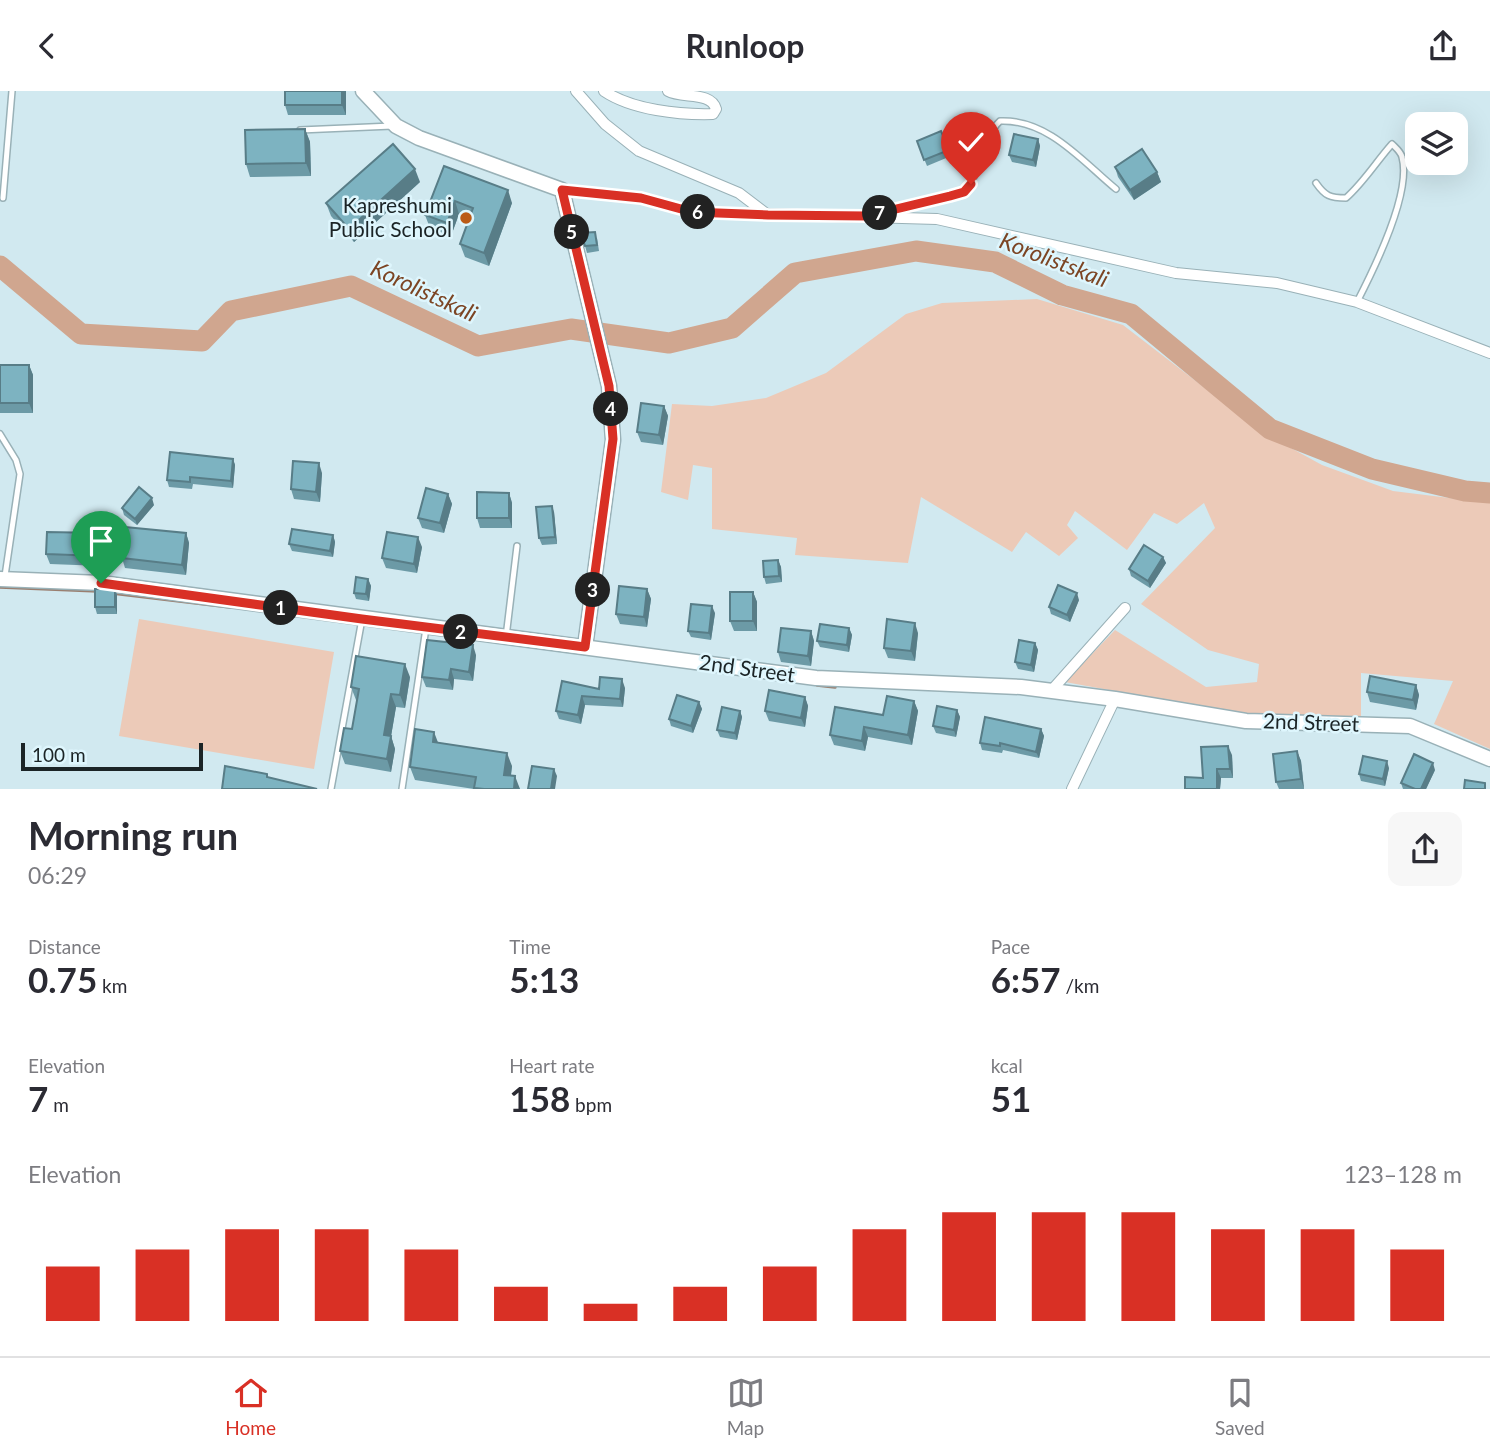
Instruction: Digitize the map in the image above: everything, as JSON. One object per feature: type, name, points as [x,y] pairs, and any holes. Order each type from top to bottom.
[{"type":"street","points":[[363,91],[396,126],[419,138],[562,190],[641,198],[692,212],[937,219],[1176,273],[1276,283],[1356,302],[1490,353]]},
{"type":"street","points":[[576,91],[605,124],[639,151],[739,193],[768,215]]},
{"type":"street","points":[[604,91],[641,106],[682,115],[713,114],[716,109],[709,98],[673,94],[668,91]]},
{"type":"street","points":[[562,190],[609,386],[613,439],[585,647]]},
{"type":"street","name":"2nd Street","points":[[2,579],[101,583],[816,678],[1021,687],[1115,699],[1246,721],[1410,726],[1490,759]]},
{"type":"street","points":[[1051,691],[1125,608]]},
{"type":"street","points":[[1072,789],[1115,699]]},
{"type":"lane","points":[[3,198],[12,91]]},
{"type":"lane","points":[[867,216],[964,192],[978,171],[984,146],[994,126],[1000,121],[1035,125],[1116,189]]},
{"type":"lane","points":[[286,131],[396,126]]},
{"type":"lane","points":[[0,151],[8,143]]},
{"type":"lane","points":[[1316,183],[1324,195],[1346,198],[1362,185],[1392,144],[1402,154],[1404,175],[1400,198],[1374,270],[1356,302]]},
{"type":"lane","points":[[0,434],[16,460],[20,474],[2,579]]},
{"type":"lane","points":[[506,637],[517,545]]},
{"type":"lane","points":[[331,789],[362,619]]},
{"type":"lane","points":[[402,789],[426,628]]},
{"type":"shaded area","points":[[1037,299],[1123,325],[1262,432],[1322,465],[1393,491],[1490,503],[1490,749],[1434,724],[1453,681],[1361,673],[1361,717],[1241,714],[1065,682],[1115,630],[1206,687],[1257,682],[1259,664],[1208,650],[1141,604],[1215,528],[1204,503],[1177,524],[1154,513],[1127,550],[1075,511],[1067,525],[1078,538],[1059,556],[1026,532],[1012,552],[921,497],[908,563],[795,555],[797,538],[712,529],[712,468],[693,465],[688,500],[661,492],[672,404],[712,406],[766,398],[826,373],[906,314],[942,303]]},
{"type":"shaded area","points":[[139,619],[334,652],[314,769],[119,736]]},
{"type":"building","points":[[285,91],[342,91],[342,105],[285,105]]},
{"type":"building","points":[[305,129],[306,163],[246,164],[245,130]]},
{"type":"building","points":[[941,131],[949,150],[924,160],[917,141]]},
{"type":"building","points":[[1014,134],[1038,139],[1033,160],[1009,155]]},
{"type":"building","points":[[393,144],[415,169],[349,229],[326,203]]},
{"type":"building","points":[[1142,149],[1157,172],[1130,190],[1115,167]]},
{"type":"building","points":[[444,166],[508,190],[484,253],[460,244],[473,208],[455,201],[447,223],[425,215]]},
{"type":"building","points":[[595,232],[597,245],[585,246],[581,233]]},
{"type":"building","points":[[0,365],[29,365],[29,403],[0,403]]},
{"type":"building","points":[[641,403],[664,406],[659,435],[637,432]]},
{"type":"building","points":[[170,452],[233,459],[231,481],[190,477],[190,482],[167,480]]},
{"type":"building","points":[[293,461],[319,463],[316,492],[291,489]]},
{"type":"building","points":[[139,487],[152,498],[135,519],[122,508]]},
{"type":"building","points":[[426,488],[448,494],[440,523],[418,518]]},
{"type":"building","points":[[477,492],[509,493],[509,518],[477,518]]},
{"type":"building","points":[[552,506],[555,537],[539,538],[536,507]]},
{"type":"building","points":[[125,527],[186,533],[182,565],[122,558]]},
{"type":"building","points":[[292,529],[333,535],[330,551],[289,544]]},
{"type":"building","points":[[47,532],[99,533],[99,556],[46,554]]},
{"type":"building","points":[[387,532],[418,537],[414,564],[382,558]]},
{"type":"building","points":[[1144,545],[1163,557],[1148,581],[1129,569]]},
{"type":"building","points":[[778,560],[779,576],[764,577],[763,561]]},
{"type":"building","points":[[356,577],[368,579],[366,594],[354,593]]},
{"type":"building","points":[[1058,585],[1077,593],[1067,615],[1049,607]]},
{"type":"building","points":[[619,586],[647,589],[644,617],[616,614]]},
{"type":"building","points":[[95,589],[115,589],[115,607],[95,607]]},
{"type":"building","points":[[730,592],[753,592],[753,621],[730,621]]},
{"type":"building","points":[[691,604],[712,606],[709,633],[688,631]]},
{"type":"building","points":[[887,619],[915,623],[911,651],[884,648]]},
{"type":"building","points":[[820,624],[849,628],[847,645],[817,641]]},
{"type":"building","points":[[781,628],[811,631],[808,656],[778,652]]},
{"type":"building","points":[[427,640],[473,645],[469,672],[451,669],[449,680],[422,677]]},
{"type":"building","points":[[1019,640],[1035,643],[1031,665],[1015,662]]},
{"type":"building","points":[[356,656],[405,664],[400,695],[391,694],[384,735],[391,736],[387,759],[340,751],[344,728],[352,729],[359,689],[351,687]]},
{"type":"building","points":[[1370,676],[1416,685],[1413,700],[1367,692]]},
{"type":"building","points":[[600,677],[622,679],[620,699],[582,696],[578,715],[556,711],[562,681],[599,689]]},
{"type":"building","points":[[769,690],[805,697],[801,718],[765,711]]},
{"type":"building","points":[[677,695],[699,702],[691,726],[669,719]]},
{"type":"building","points":[[887,696],[914,701],[908,735],[864,727],[862,741],[830,735],[835,707],[883,715]]},
{"type":"building","points":[[937,706],[957,710],[954,730],[933,726]]},
{"type":"building","points":[[722,707],[740,711],[735,733],[717,730]]},
{"type":"building","points":[[985,717],[1041,729],[1036,752],[1000,743],[1000,746],[980,743]]},
{"type":"building","points":[[415,729],[434,732],[433,742],[507,753],[504,775],[515,776],[514,789],[474,788],[476,777],[410,767]]},
{"type":"building","points":[[1228,746],[1230,769],[1217,769],[1217,789],[1185,789],[1185,777],[1203,778],[1201,747]]},
{"type":"building","points":[[1297,751],[1301,779],[1276,782],[1273,754]]},
{"type":"building","points":[[1414,754],[1433,763],[1421,789],[1401,783]]},
{"type":"building","points":[[1363,756],[1387,761],[1383,779],[1359,774]]},
{"type":"building","points":[[225,766],[267,774],[267,777],[317,789],[222,789]]},
{"type":"building","points":[[532,766],[554,769],[551,789],[528,789]]},
{"type":"building","points":[[1465,780],[1485,783],[1485,789],[1464,789]]},
{"type":"waterway","name":"Korolistskali","points":[[0,266],[81,334],[202,341],[231,311],[351,286],[478,346],[571,329],[669,343],[732,328],[795,273],[916,251],[995,262],[1062,295],[1131,314],[1270,429],[1372,469],[1465,491],[1490,493]]},
{"type":"waterway","points":[[0,587],[98,591]]},
{"type":"waterway","points":[[112,593],[230,607]]},
{"type":"waterway","points":[[817,685],[835,687]]},
{"type":"place","name":"Kapreshumi Public School","points":[[466,218]]},
{"type":"route","points":[[101,583],[585,647],[613,439],[609,386],[562,190],[641,198],[692,212],[867,216],[964,192],[971,184]]}]
